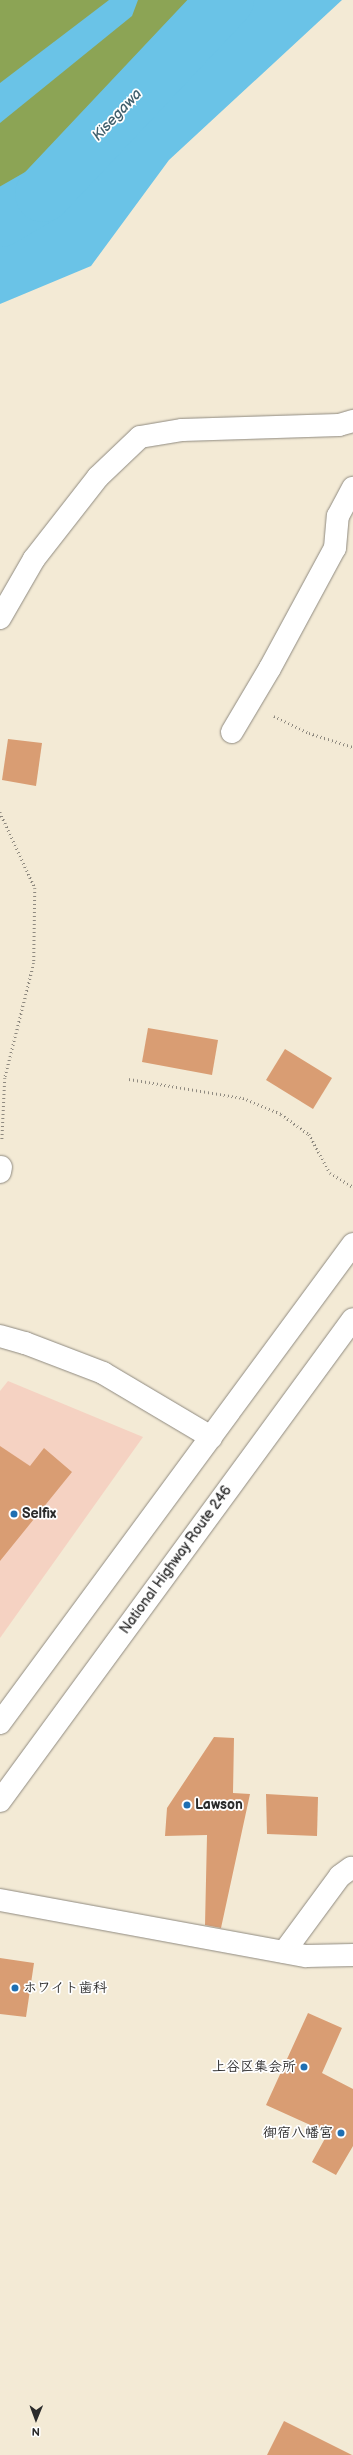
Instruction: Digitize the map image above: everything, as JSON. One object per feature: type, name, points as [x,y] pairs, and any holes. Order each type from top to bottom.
[{"type":"main road","points":[[0,618],[34,559],[88,490],[140,437],[182,430],[339,425],[353,421]]},
{"type":"main road","points":[[232,732],[335,548],[338,516],[353,488]]},
{"type":"main road","points":[[0,1723],[353,1244]]},
{"type":"main road","name":"National Highway Route 246","points":[[0,1801],[353,1319]]},
{"type":"main road","points":[[0,1336],[25,1343],[103,1374],[211,1437]]},
{"type":"main road","points":[[284,1952],[340,1876],[351,1868]]},
{"type":"main road","points":[[0,1900],[306,1956],[353,1955]]},
{"type":"path","points":[[248,704],[310,733],[353,747]]},
{"type":"path","points":[[0,812],[35,888],[34,963],[6,1078],[0,1169]]},
{"type":"path","points":[[129,1079],[243,1098],[281,1114],[309,1134],[330,1173],[353,1187]]},
{"type":"shaded area","points":[[8,1381],[143,1437],[0,1638],[0,1391]]},
{"type":"green space","points":[[0,0],[228,0],[132,116],[0,214]]},
{"type":"water","points":[[109,0],[138,0],[132,16],[0,123],[0,83]]},
{"type":"water","points":[[245,0],[342,0],[169,160],[91,266],[0,304],[0,209],[160,97]]},
{"type":"building","points":[[8,739],[42,743],[36,786],[2,780]]},
{"type":"building","points":[[148,1028],[218,1040],[212,1075],[142,1062]]},
{"type":"building","points":[[285,1049],[332,1078],[313,1109],[266,1080]]},
{"type":"building","points":[[0,1446],[30,1466],[44,1448],[72,1472],[0,1561]]},
{"type":"building","points":[[214,1737],[234,1738],[233,1793],[250,1794],[221,1928],[205,1925],[207,1835],[165,1836],[167,1808]]},
{"type":"building","points":[[266,1794],[318,1797],[317,1836],[267,1834]]},
{"type":"building","name":"ホワイト歯科","points":[[0,1958],[34,1963],[26,2017],[0,2014]]},
{"type":"building","points":[[308,2013],[342,2028],[322,2073],[353,2089],[353,2146],[336,2175],[312,2162],[328,2133],[266,2105]]},
{"type":"building","points":[[284,2421],[352,2455],[267,2455]]},
{"type":"waterway","name":"Kisegawa","points":[[0,219],[43,194],[226,0]]},
{"type":"place","name":"Selfix","points":[[14,1514]]},
{"type":"place","name":"Lawson","points":[[187,1805]]},
{"type":"place","name":"ホワイト歯科","points":[[15,1988]]},
{"type":"place","name":"上谷区集会所","points":[[304,2067]]},
{"type":"place","name":"御宿八幡宮","points":[[341,2133]]}]
